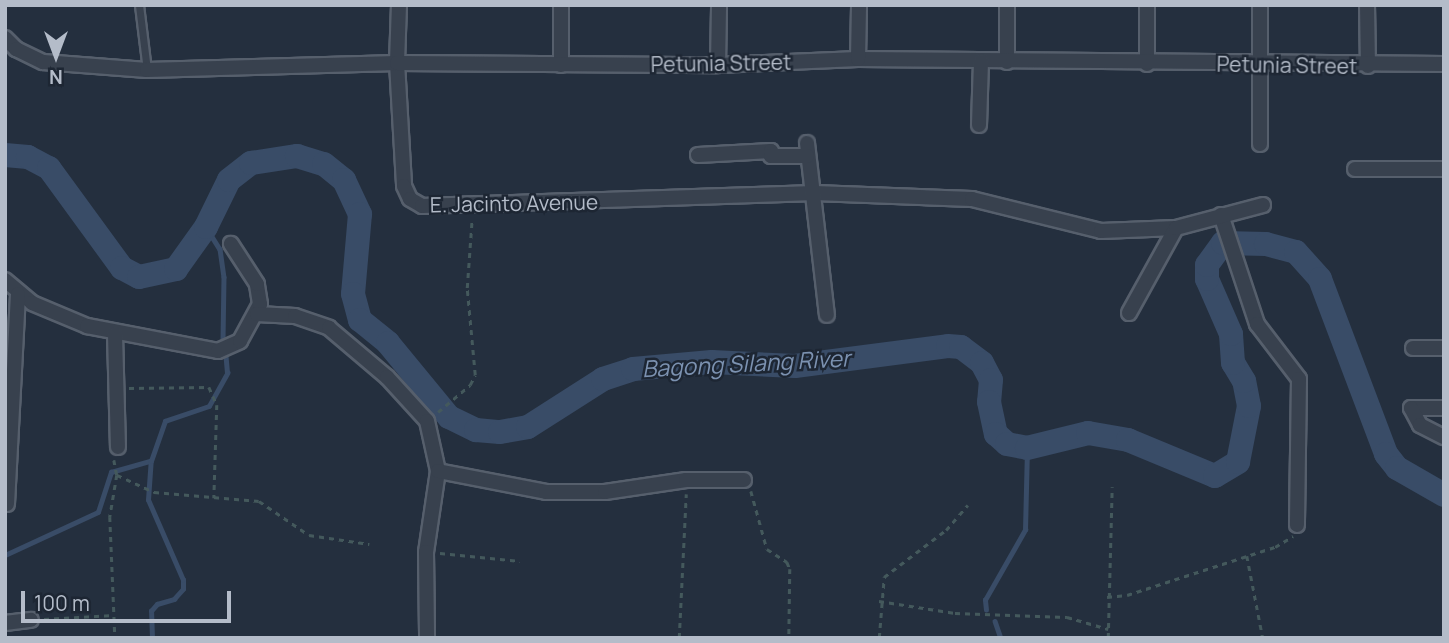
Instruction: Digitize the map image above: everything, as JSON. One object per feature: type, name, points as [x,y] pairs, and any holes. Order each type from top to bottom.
[{"type":"street","name":"E. Jacinto Avenue","points":[[399,5],[397,63],[404,186],[410,199],[436,208],[815,193],[972,199],[1101,231],[1176,228],[1263,205]]},
{"type":"street","points":[[561,5],[561,65]]},
{"type":"street","points":[[718,65],[719,5]]},
{"type":"street","points":[[858,60],[859,5]]},
{"type":"street","points":[[1007,5],[1007,62]]},
{"type":"street","points":[[1147,5],[1147,64]]},
{"type":"street","points":[[1259,144],[1260,5]]},
{"type":"street","points":[[1367,5],[1367,66]]},
{"type":"street","name":"Petunia Street","points":[[5,38],[16,49],[43,62],[147,70],[397,63],[718,65],[858,60],[1367,66],[1444,64]]},
{"type":"street","points":[[979,125],[981,61]]},
{"type":"street","points":[[698,155],[771,152],[771,156],[807,150],[815,193],[827,315]]},
{"type":"street","points":[[1355,169],[1444,169]]},
{"type":"street","points":[[1221,215],[1257,324],[1299,379],[1297,525]]},
{"type":"street","points":[[1129,313],[1176,228]]},
{"type":"street","points":[[5,280],[18,293],[60,316],[115,334],[224,350],[240,341],[257,314],[257,284],[231,244]]},
{"type":"street","points":[[7,504],[18,293]]},
{"type":"street","points":[[257,314],[311,319],[366,357],[427,421],[438,471],[426,552],[427,638]]},
{"type":"street","points":[[115,334],[118,447]]},
{"type":"street","points":[[1413,348],[1444,348]]},
{"type":"street","points":[[1444,408],[1410,408],[1420,425],[1444,437]]},
{"type":"street","points":[[438,471],[546,492],[605,492],[687,480],[744,480]]},
{"type":"street","points":[[5,623],[31,620]]},
{"type":"lane","points":[[139,5],[147,70]]},
{"type":"path","points":[[432,417],[475,375],[467,288],[473,206]]},
{"type":"path","points":[[116,388],[209,387],[217,405],[214,498]]},
{"type":"path","points":[[114,462],[116,474],[110,517],[115,638]]},
{"type":"path","points":[[116,474],[154,492],[259,501],[309,535],[369,544]]},
{"type":"path","points":[[680,638],[687,480]]},
{"type":"path","points":[[744,480],[752,492],[767,549],[788,562],[790,569],[789,638]]},
{"type":"path","points":[[1108,638],[1112,487]]},
{"type":"path","points":[[878,638],[879,601],[884,577],[893,566],[946,530],[968,505]]},
{"type":"path","points":[[1107,597],[1127,595],[1285,543],[1297,525]]},
{"type":"path","points":[[426,552],[520,561]]},
{"type":"path","points":[[1247,556],[1263,638]]},
{"type":"path","points":[[879,601],[955,613],[1068,617],[1108,629]]},
{"type":"path","points":[[31,620],[114,615]]},
{"type":"waterway","name":"Bagong Silang River","points":[[5,155],[28,157],[49,168],[122,268],[139,277],[176,269],[206,227],[229,180],[251,163],[297,156],[324,164],[344,180],[360,214],[353,294],[360,320],[388,343],[449,417],[476,430],[500,432],[528,427],[603,379],[633,369],[712,362],[795,366],[948,346],[961,347],[982,363],[991,380],[989,402],[996,434],[1007,444],[1027,448],[1088,433],[1128,440],[1215,476],[1238,462],[1249,406],[1244,381],[1233,363],[1231,334],[1207,279],[1207,265],[1223,243],[1266,244],[1296,252],[1320,279],[1386,454],[1397,468],[1444,495]]},
{"type":"waterway","points":[[206,227],[220,249],[224,277],[223,344]]},
{"type":"waterway","points":[[152,638],[151,611],[157,604],[174,599],[183,589],[183,580],[148,500],[151,461],[165,421],[209,406],[227,373],[225,352]]},
{"type":"waterway","points":[[986,610],[985,600],[1025,530],[1027,448]]},
{"type":"waterway","points":[[5,555],[98,512],[111,472],[150,461]]},
{"type":"waterway","points":[[995,621],[1001,638]]}]
